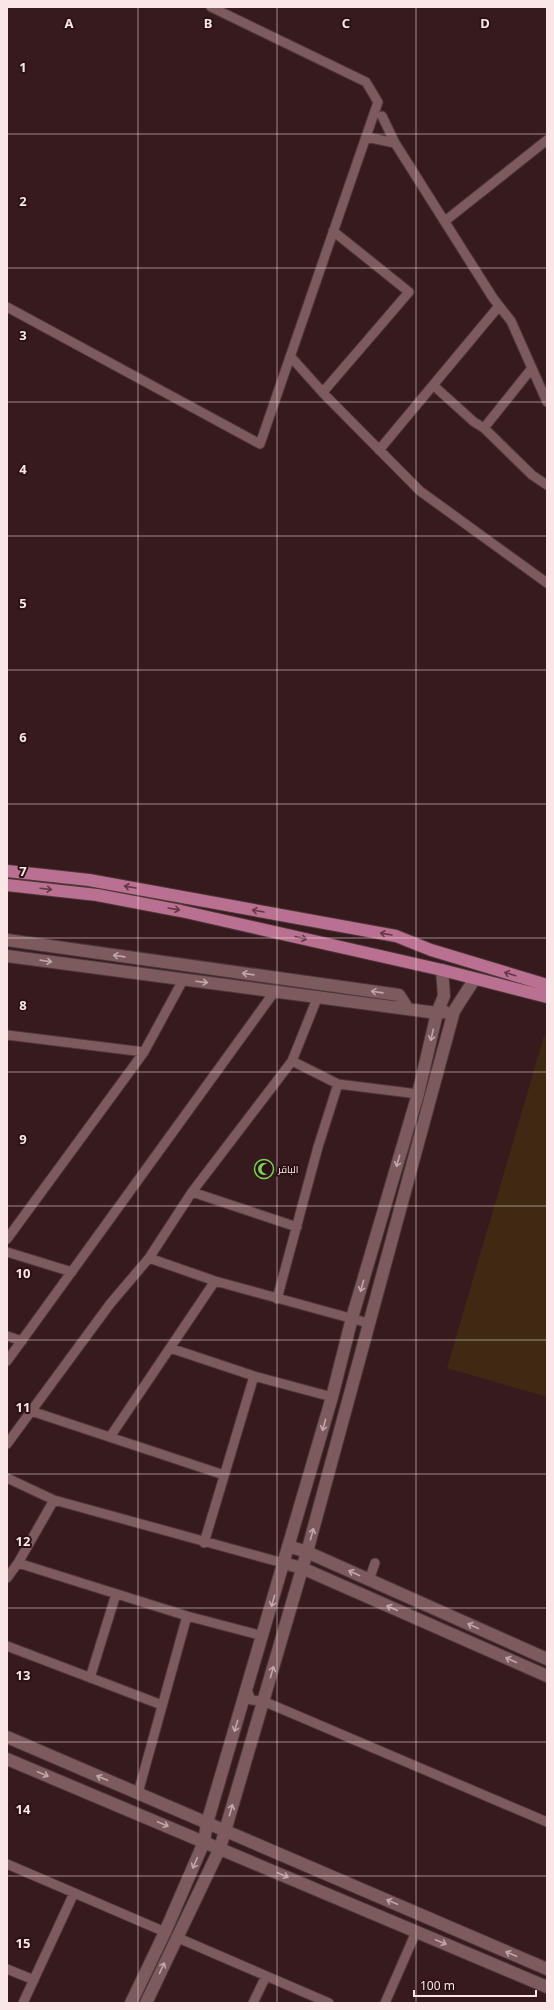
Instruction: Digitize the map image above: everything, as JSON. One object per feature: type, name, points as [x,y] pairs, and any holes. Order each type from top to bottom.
[{"type":"main road","points":[[7,871],[89,880],[396,936],[431,950],[547,985]]},
{"type":"main road","points":[[7,885],[97,895],[181,911],[442,970],[474,980],[547,997]]},
{"type":"street","points":[[7,307],[260,444],[378,102],[366,82],[211,7]]},
{"type":"street","points":[[382,116],[395,143],[499,306],[511,321],[547,402]]},
{"type":"street","points":[[366,137],[395,143]]},
{"type":"street","points":[[445,221],[547,140]]},
{"type":"street","points":[[323,392],[409,292],[333,231]]},
{"type":"street","points":[[379,450],[499,306]]},
{"type":"street","points":[[290,356],[323,392],[420,491],[547,583]]},
{"type":"street","points":[[484,428],[532,368]]},
{"type":"street","points":[[433,385],[474,422],[484,428],[532,475],[547,486]]},
{"type":"street","points":[[7,940],[399,995],[408,1008]]},
{"type":"street","points":[[7,956],[183,980],[318,996],[437,1013],[454,1011]]},
{"type":"street","points":[[131,2003],[165,1932],[204,1842],[207,1823],[263,1636],[332,1397],[352,1318],[418,1094],[437,1013],[444,996],[442,970]]},
{"type":"street","points":[[7,1239],[144,1052],[183,980]]},
{"type":"street","points":[[146,2003],[176,1937],[220,1848],[307,1552],[368,1322],[454,1011],[474,980]]},
{"type":"street","points":[[7,1361],[275,991]]},
{"type":"street","points":[[7,1444],[110,1304],[149,1258],[192,1192],[292,1061],[318,996]]},
{"type":"street","points":[[7,1034],[144,1052]]},
{"type":"street","points":[[292,1061],[338,1084],[418,1094]]},
{"type":"street","points":[[277,1299],[318,1147],[338,1084]]},
{"type":"street","points":[[192,1192],[297,1227]]},
{"type":"street","points":[[7,1252],[72,1272]]},
{"type":"street","points":[[149,1258],[215,1281],[277,1299],[368,1322]]},
{"type":"street","points":[[110,1437],[215,1281]]},
{"type":"street","points":[[7,1336],[22,1341]]},
{"type":"street","points":[[170,1348],[254,1376],[332,1397]]},
{"type":"street","points":[[204,1543],[254,1376]]},
{"type":"street","points":[[31,1411],[224,1475]]},
{"type":"street","points":[[7,1478],[54,1500],[204,1543],[302,1568],[547,1676]]},
{"type":"street","points":[[7,1578],[18,1563],[54,1500]]},
{"type":"street","points":[[288,1546],[307,1552],[547,1659]]},
{"type":"street","points":[[18,1563],[187,1616],[263,1636]]},
{"type":"street","points":[[370,1580],[375,1563]]},
{"type":"street","points":[[90,1678],[116,1594]]},
{"type":"street","points":[[138,1793],[187,1616]]},
{"type":"street","points":[[7,1646],[162,1705]]},
{"type":"street","points":[[247,1690],[251,1700],[263,1701],[547,1822]]},
{"type":"street","points":[[7,1737],[547,1969]]},
{"type":"street","points":[[7,1759],[547,1987]]},
{"type":"street","points":[[7,1864],[165,1932]]},
{"type":"street","points":[[23,2003],[74,1893]]},
{"type":"street","points":[[385,2003],[416,1932]]},
{"type":"street","points":[[176,1937],[329,2003]]},
{"type":"street","points":[[7,1969],[34,1980]]},
{"type":"street","points":[[253,2003],[266,1976]]},
{"type":"shaded area","points":[[544,1036],[547,1037],[547,1397],[447,1368]]},
{"type":"place","name":"الباقر","points":[[264,1169]]}]
